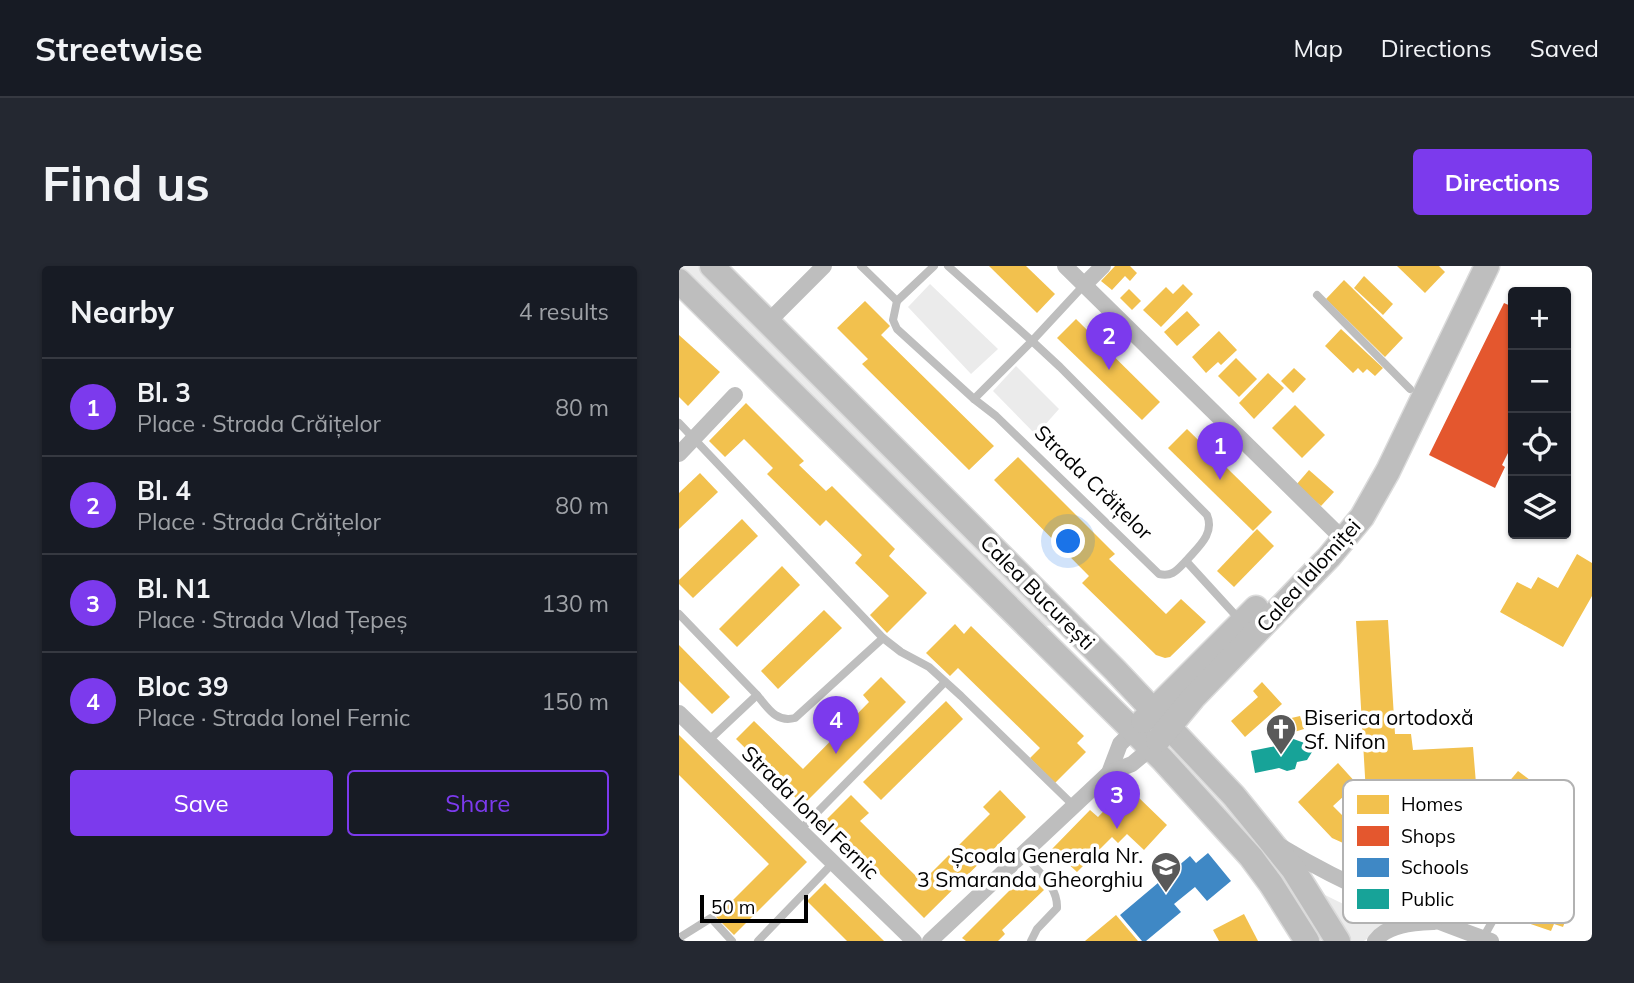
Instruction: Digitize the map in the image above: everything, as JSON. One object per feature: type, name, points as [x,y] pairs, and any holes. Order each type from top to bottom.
[{"type":"main road","name":"Calea București","points":[[712,266],[1161,718],[1234,796],[1307,889],[1338,941]]},
{"type":"main road","name":"Calea Ialomiței","points":[[1133,731],[1161,718],[1193,698],[1338,535],[1469,266]]},
{"type":"main road","name":"Calea Ialomiței","points":[[1151,748],[1161,718],[1242,623],[1338,535],[1362,517],[1388,471],[1487,266]]},
{"type":"main road","name":"Calea București","points":[[679,281],[1151,748],[1251,857],[1307,941]]},
{"type":"street","points":[[768,323],[824,266]]},
{"type":"street","points":[[1065,266],[1338,535]]},
{"type":"street","points":[[1084,285],[1103,266]]},
{"type":"street","points":[[679,454],[735,395]]},
{"type":"street","name":"Strada Ionel Fernic","points":[[679,713],[914,941]]},
{"type":"street","points":[[1109,773],[1121,744],[1133,731]]},
{"type":"street","points":[[930,941],[1109,773],[1136,762],[1151,748]]},
{"type":"street","points":[[1271,840],[1343,882]]},
{"type":"street","points":[[1375,941],[1378,936],[1397,927],[1429,923]]},
{"type":"street","points":[[1440,923],[1487,939]]},
{"type":"lane","points":[[861,266],[897,300],[934,266]]},
{"type":"lane","name":"Strada Crăițelor","points":[[897,300],[894,320],[897,329],[974,399],[996,415],[1159,574],[1168,576],[1174,573],[1210,531],[1207,515],[1061,367],[948,266]]},
{"type":"lane","points":[[974,399],[1084,285]]},
{"type":"lane","points":[[1317,295],[1410,389]]},
{"type":"lane","points":[[679,423],[883,638],[901,652],[929,667],[1074,806]]},
{"type":"lane","points":[[1186,561],[1242,623]]},
{"type":"lane","points":[[679,614],[777,718],[786,720],[795,718],[883,638]]},
{"type":"lane","points":[[800,830],[945,682]]},
{"type":"lane","points":[[708,741],[757,695]]},
{"type":"lane","points":[[1024,854],[1054,889],[1057,899],[1057,908],[1037,929],[1031,941]]},
{"type":"lane","points":[[758,941],[833,863]]},
{"type":"lane","points":[[679,938],[711,918],[732,941]]},
{"type":"lane","points":[[1487,939],[1495,923]]},
{"type":"shaded area","points":[[679,266],[701,266],[1055,625],[1035,627],[679,269]]},
{"type":"shaded area","points":[[930,284],[998,349],[971,374],[908,307]]},
{"type":"shaded area","points":[[1016,366],[1059,409],[1036,435],[993,391]]},
{"type":"shaded area","points":[[1176,750],[1256,832],[1323,941],[1310,941],[1169,758]]},
{"type":"shaded area","points":[[1325,895],[1343,904],[1343,923],[1386,925],[1364,941],[1352,941]]},
{"type":"building: Homes","points":[[989,266],[1026,266],[1055,294],[1037,313]]},
{"type":"building: Homes","points":[[1115,266],[1130,266],[1137,273],[1130,281],[1125,276],[1112,290],[1101,281]]},
{"type":"building: Homes","points":[[1397,266],[1439,266],[1445,272],[1425,293]]},
{"type":"building: Homes","points":[[1364,276],[1393,304],[1383,315],[1354,288]]},
{"type":"building: Homes","points":[[1344,280],[1403,338],[1385,357],[1326,299]]},
{"type":"building: Homes","points":[[1183,284],[1193,294],[1161,327],[1143,310],[1166,287],[1173,294]]},
{"type":"building: Homes","points":[[1129,289],[1141,301],[1132,310],[1120,298]]},
{"type":"building: Homes","points":[[865,301],[890,326],[881,335],[994,446],[969,470],[862,364],[868,359],[837,328]]},
{"type":"building: Homes","points":[[1187,311],[1200,325],[1177,346],[1164,332]]},
{"type":"building: Homes","points":[[1076,319],[1160,402],[1142,420],[1057,338]]},
{"type":"building: Homes","points":[[1341,329],[1383,368],[1375,376],[1367,369],[1363,373],[1358,368],[1353,373],[1325,346]]},
{"type":"building: Homes","points":[[1219,331],[1237,350],[1221,365],[1218,362],[1206,373],[1192,357]]},
{"type":"building: Homes","points":[[679,335],[720,372],[688,406],[679,397]]},
{"type":"building: Homes","points":[[1236,358],[1257,379],[1239,397],[1218,376]]},
{"type":"building: Homes","points":[[1294,368],[1306,379],[1293,393],[1281,381]]},
{"type":"building: Homes","points":[[1268,373],[1284,388],[1254,419],[1239,403]]},
{"type":"building: Homes","points":[[746,403],[804,461],[799,465],[826,491],[832,486],[895,549],[889,556],[927,593],[887,633],[870,615],[889,596],[855,563],[862,555],[826,520],[820,526],[767,474],[773,468],[744,439],[725,457],[709,441]]},
{"type":"building: Homes","points":[[1295,405],[1325,435],[1302,458],[1272,428]]},
{"type":"building: Homes","points":[[1187,429],[1272,512],[1253,531],[1168,448]]},
{"type":"building: Homes","points":[[1018,457],[1115,554],[1109,559],[1166,614],[1181,599],[1206,622],[1170,657],[1156,655],[1082,583],[1089,576],[994,480]]},
{"type":"building: Homes","points":[[1309,470],[1334,492],[1321,506],[1296,485]]},
{"type":"building: Homes","points":[[700,473],[718,492],[679,529],[679,493]]},
{"type":"building: Homes","points":[[742,519],[758,536],[693,598],[679,584],[679,580]]},
{"type":"building: Homes","points":[[1257,529],[1274,546],[1234,587],[1217,571]]},
{"type":"building: Homes","points":[[1577,554],[1592,563],[1592,596],[1563,647],[1500,612],[1517,582],[1531,589],[1538,577],[1558,588]]},
{"type":"building: Homes","points":[[782,566],[800,585],[737,647],[719,629]]},
{"type":"building: Homes","points":[[824,610],[842,628],[778,689],[761,671]]},
{"type":"building: Homes","points":[[1388,620],[1395,734],[1411,734],[1413,750],[1473,747],[1476,780],[1365,780],[1356,621]]},
{"type":"building: Homes","points":[[955,624],[964,634],[971,626],[1084,736],[1077,743],[1086,752],[1055,783],[1030,758],[1040,748],[958,668],[950,676],[926,653]]},
{"type":"building: Homes","points":[[679,645],[730,697],[712,714],[679,681]]},
{"type":"building: Homes","points":[[881,677],[906,702],[803,805],[736,739],[754,721],[803,769],[869,702],[863,695]]},
{"type":"building: Homes","points":[[1262,682],[1282,704],[1245,737],[1231,721],[1258,697],[1253,691]]},
{"type":"building: Homes","points":[[946,701],[963,719],[881,800],[863,782]]},
{"type":"building: Homes","points":[[1300,716],[1304,729],[1291,733],[1287,719]]},
{"type":"building: Homes","points":[[679,735],[807,862],[734,935],[716,917],[769,864],[679,775]]},
{"type":"building: Homes","points":[[1338,763],[1353,780],[1343,780],[1343,797],[1333,806],[1343,815],[1343,843],[1332,838],[1298,802]]},
{"type":"building: Homes","points":[[1518,771],[1530,780],[1510,780]]},
{"type":"building: Homes","points":[[1000,790],[1026,817],[924,918],[826,820],[851,795],[869,813],[860,821],[922,882],[990,814],[983,807]]},
{"type":"building: Homes","points":[[1123,791],[1133,801],[1137,796],[1167,825],[1144,850],[1127,834],[1118,843],[1112,837],[1077,872],[1052,849],[1090,810],[1098,817]]},
{"type":"building: Homes","points":[[1027,873],[1044,890],[1002,930],[1005,934],[998,941],[966,941],[962,938]]},
{"type":"building: Homes","points":[[825,883],[884,941],[847,941],[807,901]]},
{"type":"building: Homes","points":[[1244,914],[1258,941],[1219,941],[1213,930]]},
{"type":"building: Homes","points":[[1116,915],[1138,941],[1085,941]]},
{"type":"building: Homes","points":[[1528,923],[1565,923],[1563,927],[1554,924],[1551,931]]},
{"type":"building: Shops","points":[[1504,303],[1508,305],[1508,453],[1495,488],[1429,455]]},
{"type":"building: Schools","name":"Școala Generala Nr. 3 Smaranda Gheorghiu","points":[[1208,853],[1231,881],[1207,901],[1195,887],[1174,904],[1181,912],[1146,941],[1142,941],[1120,915],[1190,856],[1196,863]]},
{"type":"building: Public","name":"Biserica ortodoxă Sf. Nifon","points":[[1288,737],[1310,745],[1312,752],[1307,760],[1297,762],[1295,769],[1287,771],[1279,768],[1255,773],[1251,751],[1276,746],[1279,739]]},
{"type":"place","name":"Bl. 4","points":[[1109,370]]},
{"type":"place","name":"Bl. 3","points":[[1220,480]]},
{"type":"place","name":"Bloc 39","points":[[836,754]]},
{"type":"place","name":"Biserica ortodoxă Sf. Nifon","points":[[1281,756]]},
{"type":"place","name":"Bl. N1","points":[[1117,829]]},
{"type":"place","name":"Școala Generala Nr. 3 Smaranda Gheorghiu","points":[[1166,894]]}]
